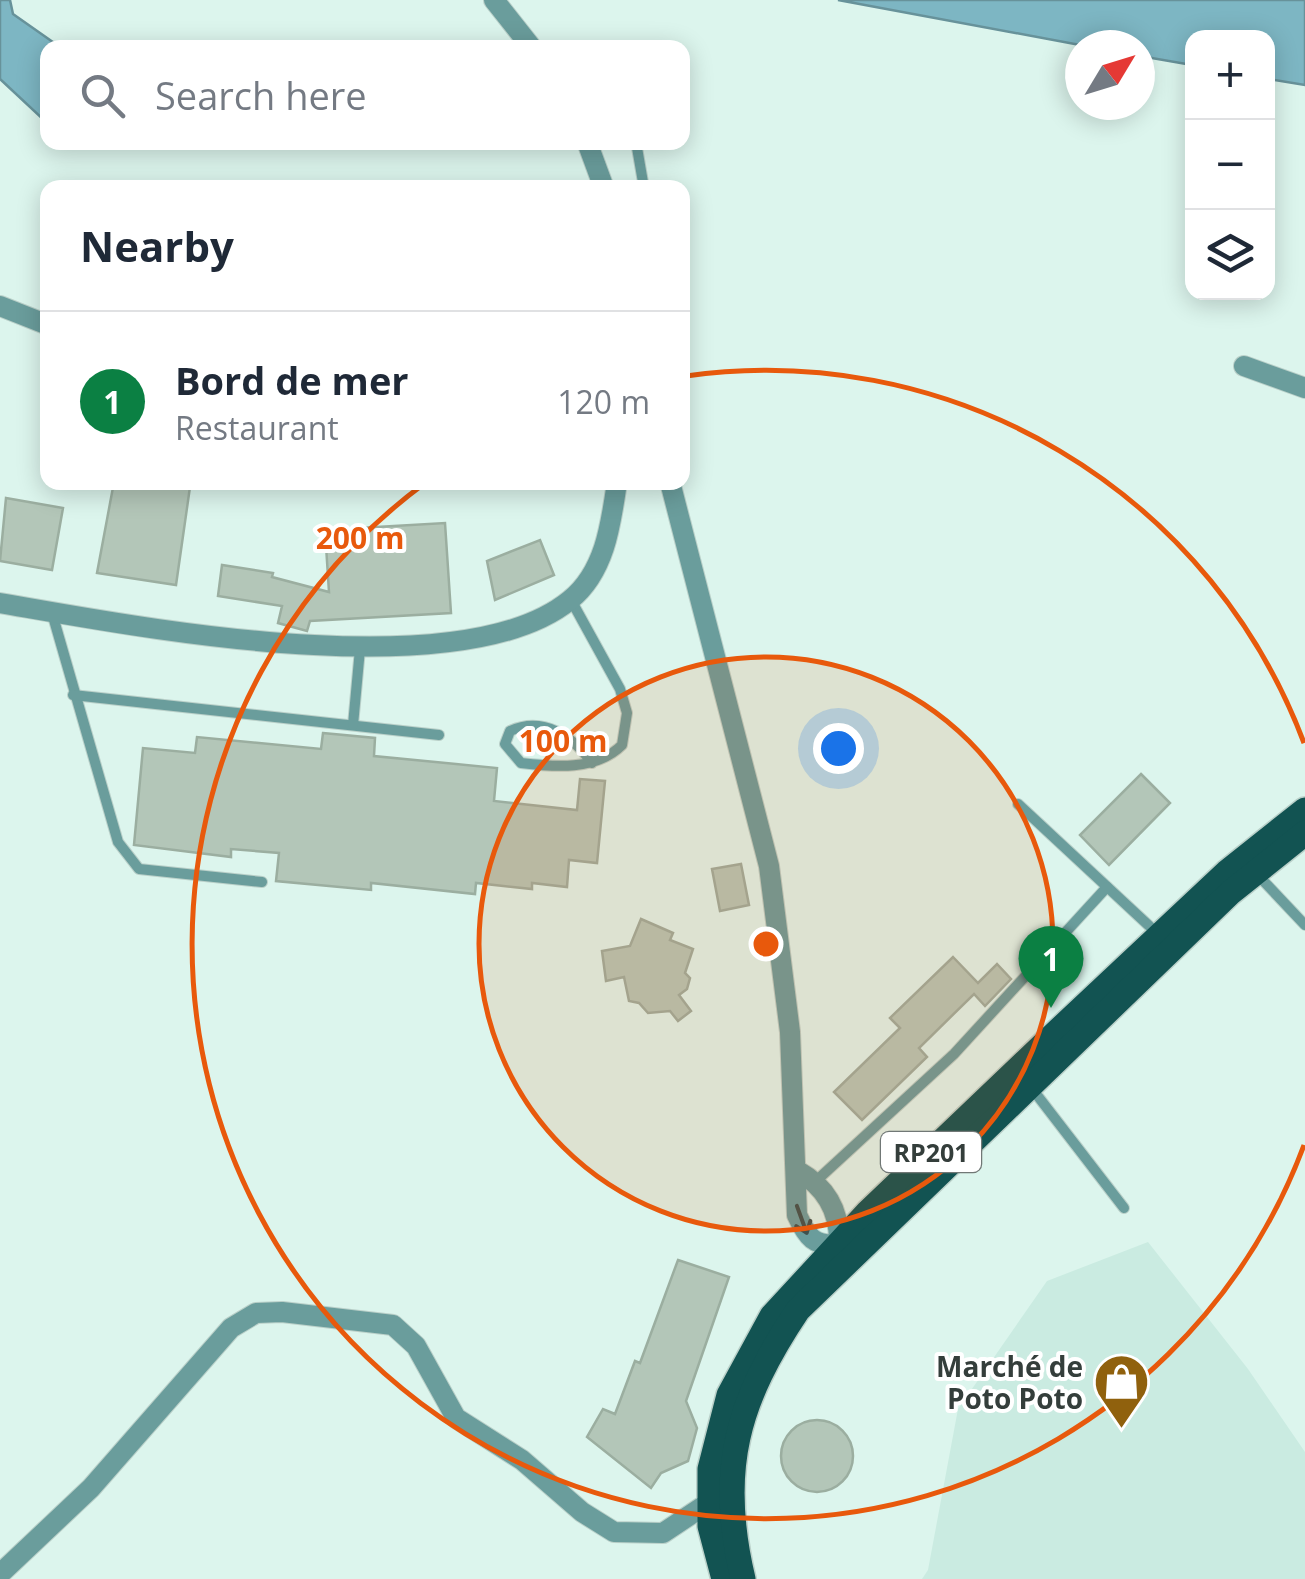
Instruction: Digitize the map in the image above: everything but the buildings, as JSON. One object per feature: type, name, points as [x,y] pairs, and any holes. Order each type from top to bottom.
[{"type":"main road","name":"RP201","points":[[724,1579],[708,1503],[718,1434],[748,1353],[791,1294],[1227,872],[1305,810]]},
{"type":"main road","name":"RP201","points":[[743,1579],[731,1513],[730,1472],[745,1405],[764,1361],[817,1291],[1029,1084],[1254,871],[1305,833]]},
{"type":"street","points":[[494,0],[526,40]]},
{"type":"street","points":[[590,150],[601,180]]},
{"type":"street","points":[[0,306],[40,321]]},
{"type":"street","points":[[1244,366],[1302,382]]},
{"type":"street","points":[[0,603],[360,649],[425,648],[529,622],[571,600],[606,548],[616,490]]},
{"type":"street","points":[[672,490],[768,866],[807,1176],[840,1220],[840,1244],[823,1246],[807,1236],[794,1189],[807,1176]]},
{"type":"street","points":[[0,1574],[90,1488],[231,1328],[256,1313],[309,1314],[394,1325],[416,1346],[456,1418],[522,1460],[582,1512],[614,1532],[663,1532],[708,1503]]},
{"type":"lane","points":[[637,150],[643,180]]},
{"type":"lane","points":[[571,600],[620,689],[627,713],[622,745],[592,762],[548,766],[521,763],[505,744],[506,736],[518,727],[534,725],[561,732],[575,741],[592,762]]},
{"type":"lane","points":[[52,612],[118,842],[138,869],[262,882]]},
{"type":"lane","points":[[353,725],[360,649]]},
{"type":"lane","points":[[73,694],[438,735]]},
{"type":"lane","points":[[1018,804],[1161,936]]},
{"type":"lane","points":[[1254,871],[1305,925]]},
{"type":"lane","points":[[807,1176],[954,1054],[1107,887]]},
{"type":"lane","points":[[1029,1084],[1124,1208]]},
{"type":"shaded area","name":"Marché de Poto Poto","points":[[1148,1242],[1248,1369],[1305,1452],[1305,1579],[922,1579],[928,1570],[958,1409],[1047,1281]]},
{"type":"water","points":[[0,0],[10,0],[13,14],[50,40],[40,40],[40,116],[0,79]]},
{"type":"water","points":[[838,0],[1305,0],[1305,85],[1275,80],[1275,30],[1185,30],[1185,64],[1155,59],[1155,30],[1065,30],[1065,42]]},
{"type":"place","name":"Bord de mer","points":[[1051,1008]]},
{"type":"place","name":"Marché de Poto Poto","points":[[1122,1431]]}]
